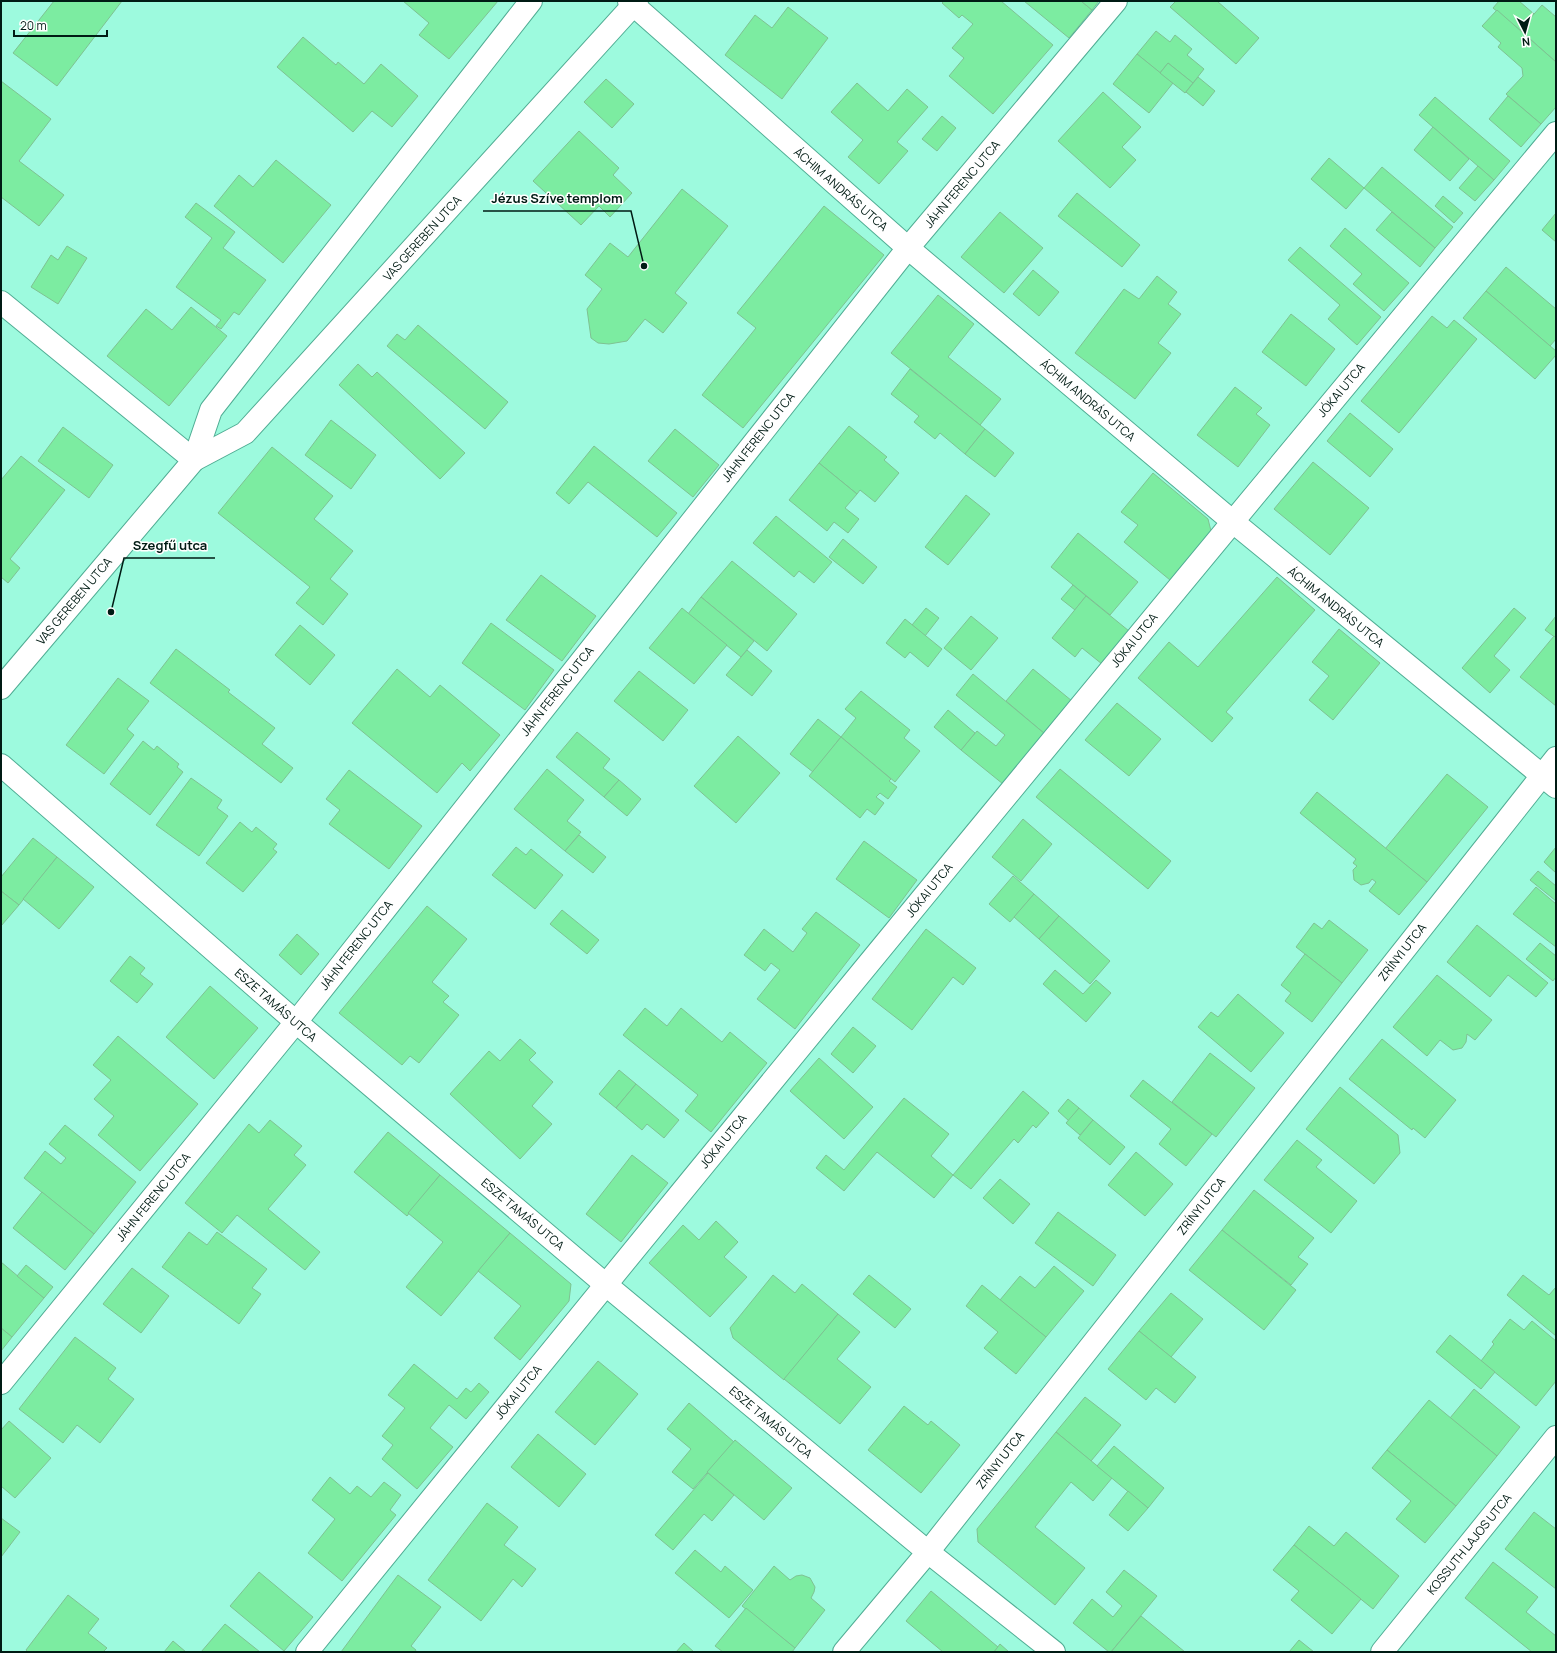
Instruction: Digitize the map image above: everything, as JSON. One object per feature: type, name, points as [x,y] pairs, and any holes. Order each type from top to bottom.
[{"type":"street","name":"VAS GEREBEN UTCA","points":[[1,688],[194,460],[211,410],[531,1]]},
{"type":"street","name":"JÁHN FERENC UTCA","points":[[1,1383],[296,1022],[908,248],[1116,1]]},
{"type":"street","name":"VAS GEREBEN UTCA","points":[[194,460],[245,433],[633,2]]},
{"type":"street","name":"ÁCHIM ANDRÁS UTCA","points":[[633,2],[908,248],[1232,521],[1549,781]]},
{"type":"street","name":"JÓKAI UTCA","points":[[307,1652],[605,1284],[1232,521],[1556,133]]},
{"type":"street","points":[[1,302],[194,460]]},
{"type":"street","name":"ZRÍNYI UTCA","points":[[844,1652],[928,1552],[1549,781],[1556,758]]},
{"type":"street","name":"ESZE TAMÁS UTCA","points":[[1,765],[296,1022],[605,1284],[928,1552],[1054,1652]]},
{"type":"street","name":"KOSSUTH LAJOS UTCA","points":[[1382,1652],[1556,1437]]},
{"type":"building","points":[[54,1],[122,1],[57,86],[13,53]]},
{"type":"building","points":[[403,1],[498,1],[449,59],[419,35],[429,23]]},
{"type":"building","points":[[944,1],[1001,1],[1053,45],[993,114],[949,76],[964,58],[952,48],[973,24],[962,15],[959,18],[942,3]]},
{"type":"building","points":[[1024,1],[1081,1],[1092,10],[1069,38]]},
{"type":"building","points":[[1081,1],[1099,1],[1092,10]]},
{"type":"building","points":[[1176,1],[1217,1],[1259,38],[1236,64],[1170,7]]},
{"type":"building","points":[[1499,1],[1519,1],[1534,14],[1520,30],[1493,8]]},
{"type":"building","points":[[1542,5],[1556,17],[1556,62],[1520,30]]},
{"type":"building","points":[[788,7],[828,38],[782,99],[725,55],[755,15],[772,28]]},
{"type":"building","points":[[1497,10],[1556,62],[1556,107],[1541,124],[1506,94],[1523,76],[1522,68],[1498,47],[1501,43],[1482,26]]},
{"type":"building","points":[[1156,31],[1170,42],[1175,35],[1192,49],[1187,55],[1204,69],[1193,83],[1168,63],[1160,73],[1137,54]]},
{"type":"building","points":[[303,37],[336,65],[338,62],[364,84],[381,64],[418,96],[392,127],[372,111],[353,132],[277,67]]},
{"type":"building","points":[[1137,54],[1173,83],[1149,113],[1113,84]]},
{"type":"building","points":[[1168,63],[1193,83],[1185,93],[1160,73]]},
{"type":"building","points":[[1198,77],[1215,91],[1203,106],[1186,92]]},
{"type":"building","points":[[606,79],[634,104],[612,128],[584,102]]},
{"type":"building","points":[[1,81],[51,119],[19,161],[64,195],[39,226],[1,197]]},
{"type":"building","points":[[857,83],[888,111],[907,89],[928,107],[897,142],[908,151],[879,184],[848,157],[863,140],[831,112]]},
{"type":"building","points":[[1103,92],[1141,127],[1122,147],[1136,160],[1110,188],[1058,141]]},
{"type":"building","points":[[1508,96],[1541,124],[1521,147],[1489,119]]},
{"type":"building","points":[[1435,97],[1510,161],[1494,180],[1419,115]]},
{"type":"building","points":[[942,116],[956,128],[937,151],[922,139]]},
{"type":"building","points":[[1433,127],[1469,159],[1450,181],[1414,150]]},
{"type":"building","points":[[579,131],[619,168],[613,175],[632,193],[610,217],[599,206],[581,225],[533,181]]},
{"type":"building","points":[[1329,158],[1364,188],[1346,209],[1311,179]]},
{"type":"building","points":[[276,160],[331,205],[283,263],[214,206],[239,175],[253,187]]},
{"type":"building","points":[[1478,166],[1494,180],[1475,201],[1459,188]]},
{"type":"building","points":[[1382,167],[1453,227],[1435,248],[1364,188]]},
{"type":"building","points":[[682,189],[728,226],[675,293],[687,303],[663,333],[645,319],[627,341],[609,344],[598,343],[591,338],[587,309],[602,289],[585,275],[610,243],[628,257]]},
{"type":"building","points":[[1077,193],[1140,245],[1122,267],[1058,216]]},
{"type":"building","points":[[1443,196],[1463,213],[1454,223],[1435,206]]},
{"type":"building","points":[[196,203],[235,232],[223,248],[266,280],[239,315],[234,312],[221,329],[216,326],[221,320],[176,287],[212,238],[185,217]]},
{"type":"building","points":[[824,206],[884,255],[743,428],[702,395],[756,328],[737,313]]},
{"type":"building","points":[[1000,212],[1043,248],[1004,293],[961,257]]},
{"type":"building","points":[[1392,212],[1435,248],[1420,267],[1376,230]]},
{"type":"building","points":[[1556,213],[1556,242],[1542,230]]},
{"type":"building","points":[[1345,228],[1409,283],[1384,311],[1353,284],[1362,274],[1330,246]]},
{"type":"building","points":[[67,246],[87,258],[58,304],[31,287],[51,255],[58,260]]},
{"type":"building","points":[[1300,247],[1381,317],[1357,345],[1328,319],[1340,305],[1288,260]]},
{"type":"building","points":[[1506,267],[1556,309],[1556,339],[1550,346],[1486,291]]},
{"type":"building","points":[[1033,270],[1059,292],[1039,316],[1013,294]]},
{"type":"building","points":[[1157,276],[1177,292],[1168,304],[1181,314],[1158,343],[1171,353],[1135,399],[1075,353],[1124,289],[1139,299]]},
{"type":"building","points":[[1486,291],[1556,351],[1556,355],[1535,379],[1463,318]]},
{"type":"building","points":[[938,295],[974,324],[948,357],[1001,399],[980,425],[891,353]]},
{"type":"building","points":[[191,307],[227,336],[169,406],[107,356],[146,309],[172,330]]},
{"type":"building","points":[[1291,314],[1335,349],[1306,386],[1262,352]]},
{"type":"building","points":[[1432,316],[1447,328],[1454,320],[1477,339],[1399,433],[1361,401]]},
{"type":"building","points":[[418,325],[508,402],[485,429],[387,346],[397,334],[405,340]]},
{"type":"building","points":[[358,364],[372,377],[377,372],[465,453],[440,479],[339,385]]},
{"type":"building","points":[[910,369],[985,429],[965,454],[940,433],[935,439],[914,422],[919,416],[891,394]]},
{"type":"building","points":[[1235,387],[1262,408],[1256,414],[1270,425],[1238,467],[1197,435]]},
{"type":"building","points":[[1350,413],[1393,449],[1370,477],[1327,441]]},
{"type":"building","points":[[331,420],[376,455],[351,489],[305,455]]},
{"type":"building","points":[[849,426],[887,457],[884,460],[899,473],[875,502],[860,490],[857,494],[819,463]]},
{"type":"building","points":[[63,427],[113,465],[89,498],[38,461]]},
{"type":"building","points":[[675,429],[719,465],[693,497],[648,461]]},
{"type":"building","points":[[985,429],[1014,453],[995,477],[965,454]]},
{"type":"building","points":[[594,446],[677,513],[657,537],[588,482],[569,504],[556,493]]},
{"type":"building","points":[[272,447],[333,496],[314,519],[353,551],[330,579],[348,594],[323,625],[296,603],[310,587],[218,513]]},
{"type":"building","points":[[21,456],[65,490],[10,559],[20,568],[8,583],[1,577],[1,480]]},
{"type":"building","points":[[1313,462],[1369,508],[1330,555],[1274,509]]},
{"type":"building","points":[[819,463],[857,494],[845,508],[859,519],[848,533],[834,522],[827,531],[789,500]]},
{"type":"building","points":[[1153,473],[1208,519],[1211,531],[1170,580],[1124,542],[1138,525],[1121,512]]},
{"type":"building","points":[[966,495],[990,514],[948,565],[925,547]]},
{"type":"building","points":[[776,516],[832,562],[814,583],[799,571],[794,577],[753,543]]},
{"type":"building","points":[[1078,533],[1138,582],[1110,615],[1051,567]]},
{"type":"building","points":[[843,539],[877,567],[863,584],[829,557]]},
{"type":"building","points":[[732,561],[797,614],[767,651],[701,597]]},
{"type":"building","points":[[541,575],[596,616],[562,661],[506,620]]},
{"type":"building","points":[[1277,577],[1315,610],[1226,712],[1233,718],[1212,742],[1138,678],[1169,642],[1198,667]]},
{"type":"building","points":[[1073,585],[1086,596],[1075,610],[1061,599]]},
{"type":"building","points":[[1086,596],[1129,631],[1102,664],[1082,648],[1075,657],[1052,638]]},
{"type":"building","points":[[701,597],[754,641],[741,657],[688,614]]},
{"type":"building","points":[[682,608],[727,645],[694,684],[649,648]]},
{"type":"building","points":[[926,608],[939,618],[925,636],[912,625]]},
{"type":"building","points":[[1514,608],[1526,618],[1494,656],[1510,670],[1490,693],[1462,668]]},
{"type":"building","points":[[971,616],[998,638],[971,670],[944,648]]},
{"type":"building","points":[[1556,616],[1556,638],[1545,630]]},
{"type":"building","points":[[905,619],[942,649],[928,667],[910,652],[905,658],[886,643]]},
{"type":"building","points":[[491,623],[554,670],[525,710],[462,663]]},
{"type":"building","points":[[300,625],[335,655],[310,685],[275,655]]},
{"type":"building","points":[[1339,629],[1380,663],[1333,720],[1309,700],[1329,676],[1312,662]]},
{"type":"building","points":[[1554,636],[1556,638],[1556,706],[1520,677]]},
{"type":"building","points":[[176,649],[230,690],[228,692],[275,728],[262,744],[293,768],[281,783],[150,683]]},
{"type":"building","points":[[747,650],[772,671],[752,696],[726,675]]},
{"type":"building","points":[[397,669],[430,697],[440,685],[500,735],[470,771],[462,763],[437,793],[352,723]]},
{"type":"building","points":[[1033,669],[1072,701],[1045,734],[1006,701]]},
{"type":"building","points":[[639,671],[688,710],[663,741],[614,701]]},
{"type":"building","points":[[973,674],[1045,734],[1003,784],[961,750],[977,731],[996,746],[1005,735],[956,695]]},
{"type":"building","points":[[118,678],[149,701],[127,729],[134,735],[104,774],[66,745]]},
{"type":"building","points":[[861,691],[910,730],[904,738],[920,751],[895,782],[841,737],[856,718],[845,709]]},
{"type":"building","points":[[1117,703],[1161,739],[1129,776],[1085,740]]},
{"type":"building","points":[[948,710],[975,733],[961,750],[934,727]]},
{"type":"building","points":[[818,719],[841,737],[813,772],[790,754]]},
{"type":"building","points":[[577,732],[610,759],[603,768],[619,780],[604,797],[556,757]]},
{"type":"building","points":[[738,736],[780,773],[736,823],[694,786]]},
{"type":"building","points":[[841,737],[891,779],[889,781],[897,787],[888,799],[880,793],[876,797],[884,803],[875,815],[867,809],[860,818],[809,776]]},
{"type":"building","points":[[143,741],[154,750],[157,746],[179,764],[177,767],[183,772],[150,815],[110,784]]},
{"type":"building","points":[[547,769],[584,800],[567,821],[581,832],[565,851],[514,809]]},
{"type":"building","points":[[1060,769],[1171,861],[1148,889],[1036,797]]},
{"type":"building","points":[[349,770],[422,826],[389,869],[329,824],[340,810],[326,799]]},
{"type":"building","points":[[1447,774],[1488,807],[1427,882],[1385,849]]},
{"type":"building","points":[[191,778],[222,800],[217,808],[228,816],[199,856],[156,825]]},
{"type":"building","points":[[619,780],[641,799],[627,816],[604,797]]},
{"type":"building","points":[[1317,792],[1427,882],[1399,915],[1369,891],[1376,882],[1372,879],[1369,883],[1361,885],[1354,880],[1353,870],[1357,866],[1353,863],[1356,859],[1300,813]]},
{"type":"building","points":[[1023,819],[1052,844],[1021,881],[992,857]]},
{"type":"building","points":[[240,822],[252,832],[256,827],[277,844],[273,849],[277,852],[243,892],[206,863]]},
{"type":"building","points":[[579,835],[606,857],[593,873],[565,851]]},
{"type":"building","points":[[33,838],[57,857],[19,905],[1,891],[1,877]]},
{"type":"building","points":[[864,841],[917,880],[889,918],[836,879]]},
{"type":"building","points":[[516,847],[526,855],[531,849],[563,875],[535,909],[492,875]]},
{"type":"building","points":[[1556,847],[1556,873],[1544,862]]},
{"type":"building","points":[[57,857],[94,887],[59,929],[23,899]]},
{"type":"building","points":[[1538,871],[1556,886],[1556,901],[1530,880]]},
{"type":"building","points":[[1013,876],[1034,894],[1010,922],[989,904]]},
{"type":"building","points":[[1536,887],[1556,904],[1556,947],[1513,914]]},
{"type":"building","points":[[1,891],[19,905],[1,926]]},
{"type":"building","points":[[1034,894],[1059,916],[1039,939],[1014,917]]},
{"type":"building","points":[[427,906],[467,939],[432,982],[449,996],[443,1002],[459,1015],[419,1063],[410,1056],[402,1065],[339,1013]]},
{"type":"building","points":[[562,910],[599,940],[587,954],[550,924]]},
{"type":"building","points":[[816,912],[860,945],[795,1029],[757,999],[780,970],[771,963],[765,971],[744,955],[764,929],[793,952],[807,933],[802,929]]},
{"type":"building","points":[[1059,916],[1110,961],[1090,984],[1039,939]]},
{"type":"building","points":[[1329,920],[1368,950],[1342,983],[1296,947],[1314,923],[1322,929]]},
{"type":"building","points":[[1477,925],[1548,983],[1536,997],[1508,975],[1490,997],[1447,962]]},
{"type":"building","points":[[926,929],[976,968],[963,985],[953,977],[912,1030],[872,999]]},
{"type":"building","points":[[297,934],[319,954],[301,975],[279,955]]},
{"type":"building","points":[[1540,943],[1556,956],[1556,977],[1553,981],[1526,959]]},
{"type":"building","points":[[1305,954],[1342,983],[1312,1022],[1285,1001],[1291,993],[1281,985]]},
{"type":"building","points":[[130,956],[145,968],[140,974],[153,984],[137,1003],[110,981]]},
{"type":"building","points":[[1055,970],[1083,994],[1096,980],[1111,993],[1086,1022],[1043,984]]},
{"type":"building","points":[[1437,975],[1492,1020],[1475,1040],[1467,1034],[1466,1042],[1462,1048],[1453,1050],[1440,1040],[1427,1056],[1393,1027]]},
{"type":"building","points":[[210,986],[258,1028],[214,1079],[166,1037]]},
{"type":"building","points":[[1238,994],[1284,1033],[1251,1072],[1198,1027],[1211,1012],[1218,1017]]},
{"type":"building","points":[[645,1008],[667,1026],[681,1008],[722,1042],[730,1032],[767,1063],[711,1132],[685,1111],[698,1095],[623,1035]]},
{"type":"building","points":[[853,1027],[876,1046],[853,1073],[831,1054]]},
{"type":"building","points":[[118,1036],[198,1104],[140,1171],[98,1135],[114,1116],[94,1099],[111,1080],[93,1065]]},
{"type":"building","points":[[520,1039],[536,1053],[529,1060],[553,1082],[532,1106],[552,1124],[520,1159],[450,1094],[489,1051],[500,1061]]},
{"type":"building","points":[[1382,1039],[1456,1100],[1425,1138],[1413,1128],[1412,1130],[1349,1079]]},
{"type":"building","points":[[1210,1053],[1255,1088],[1216,1137],[1172,1102]]},
{"type":"building","points":[[819,1058],[873,1107],[844,1139],[790,1091]]},
{"type":"building","points":[[619,1070],[636,1084],[616,1108],[599,1094]]},
{"type":"building","points":[[1143,1080],[1212,1134],[1186,1166],[1159,1144],[1171,1129],[1130,1096]]},
{"type":"building","points":[[636,1084],[679,1120],[664,1138],[647,1124],[642,1130],[616,1108]]},
{"type":"building","points":[[1340,1087],[1398,1135],[1400,1153],[1374,1184],[1306,1129]]},
{"type":"building","points":[[1023,1091],[1049,1113],[1036,1128],[1033,1125],[1018,1143],[1014,1139],[971,1189],[953,1175]]},
{"type":"building","points":[[904,1098],[949,1134],[931,1156],[953,1175],[934,1198],[877,1152],[844,1191],[816,1168],[826,1155],[844,1170]]},
{"type":"building","points":[[1068,1099],[1079,1108],[1069,1121],[1058,1111]]},
{"type":"building","points":[[1079,1108],[1093,1120],[1080,1135],[1066,1123]]},
{"type":"building","points":[[270,1120],[302,1146],[294,1155],[306,1165],[268,1209],[320,1252],[305,1270],[237,1215],[222,1233],[185,1203],[249,1124],[259,1133]]},
{"type":"building","points":[[1093,1120],[1125,1147],[1110,1165],[1078,1138]]},
{"type":"building","points":[[65,1125],[136,1182],[94,1234],[24,1178],[45,1151],[61,1164],[66,1158],[49,1144]]},
{"type":"building","points":[[388,1132],[440,1175],[407,1216],[354,1172]]},
{"type":"building","points":[[1297,1140],[1322,1160],[1316,1167],[1357,1201],[1331,1233],[1264,1180]]},
{"type":"building","points":[[1136,1152],[1173,1184],[1145,1216],[1108,1185]]},
{"type":"building","points":[[632,1155],[668,1183],[621,1242],[586,1214]]},
{"type":"building","points":[[440,1175],[510,1233],[441,1316],[406,1287],[443,1242],[408,1213]]},
{"type":"building","points":[[1000,1179],[1030,1204],[1013,1224],[983,1198]]},
{"type":"building","points":[[1254,1190],[1314,1238],[1298,1257],[1308,1264],[1291,1285],[1222,1230]]},
{"type":"building","points":[[42,1192],[94,1234],[65,1270],[13,1228]]},
{"type":"building","points":[[1058,1212],[1116,1255],[1093,1286],[1035,1243]]},
{"type":"building","points":[[716,1221],[738,1242],[724,1257],[747,1277],[710,1317],[649,1263],[683,1225],[699,1240]]},
{"type":"building","points":[[1222,1230],[1296,1290],[1264,1330],[1189,1270]]},
{"type":"building","points":[[189,1232],[207,1245],[217,1232],[267,1269],[252,1288],[261,1294],[239,1324],[162,1267]]},
{"type":"building","points":[[510,1233],[571,1284],[569,1301],[520,1360],[494,1338],[521,1306],[478,1271]]},
{"type":"building","points":[[1,1262],[44,1298],[12,1337],[1,1328]]},
{"type":"building","points":[[26,1265],[53,1287],[44,1298],[17,1276]]},
{"type":"building","points":[[1054,1266],[1084,1291],[1046,1337],[1000,1300],[1020,1276],[1035,1288]]},
{"type":"building","points":[[132,1268],[169,1296],[141,1333],[103,1304]]},
{"type":"building","points":[[773,1275],[795,1293],[802,1284],[838,1314],[784,1380],[733,1338],[730,1328]]},
{"type":"building","points":[[869,1275],[911,1309],[895,1328],[853,1294]]},
{"type":"building","points":[[1523,1275],[1549,1295],[1556,1287],[1556,1336],[1507,1295]]},
{"type":"building","points":[[982,1285],[1046,1337],[1016,1374],[984,1348],[998,1332],[966,1306]]},
{"type":"building","points":[[1171,1293],[1203,1319],[1171,1357],[1139,1331]]},
{"type":"building","points":[[838,1314],[860,1332],[837,1359],[871,1387],[840,1424],[784,1379]]},
{"type":"building","points":[[1510,1319],[1524,1330],[1532,1321],[1556,1341],[1556,1381],[1536,1406],[1481,1361],[1494,1344],[1492,1342]]},
{"type":"building","points":[[1,1328],[12,1337],[1,1351]]},
{"type":"building","points":[[1139,1331],[1196,1377],[1175,1403],[1156,1388],[1146,1400],[1108,1369]]},
{"type":"building","points":[[1450,1335],[1495,1372],[1481,1389],[1436,1352]]},
{"type":"building","points":[[75,1337],[116,1368],[108,1379],[134,1399],[100,1443],[77,1425],[63,1443],[19,1409]]},
{"type":"building","points":[[598,1361],[638,1394],[595,1445],[555,1412]]},
{"type":"building","points":[[414,1364],[457,1399],[466,1388],[471,1392],[479,1383],[489,1392],[466,1419],[449,1405],[430,1428],[453,1447],[417,1489],[382,1459],[393,1445],[382,1436],[405,1408],[388,1395]]},
{"type":"building","points":[[1474,1389],[1520,1427],[1497,1456],[1450,1418]]},
{"type":"building","points":[[1085,1397],[1121,1425],[1091,1461],[1056,1432]]},
{"type":"building","points":[[1429,1400],[1497,1456],[1456,1506],[1387,1450]]},
{"type":"building","points":[[689,1403],[734,1442],[693,1489],[672,1472],[691,1449],[667,1429]]},
{"type":"building","points":[[904,1406],[928,1425],[931,1421],[960,1445],[921,1493],[868,1450]]},
{"type":"building","points":[[9,1421],[51,1458],[15,1498],[1,1486],[1,1430]]},
{"type":"building","points":[[1056,1432],[1112,1478],[1093,1501],[1071,1482],[1035,1527],[1085,1568],[1055,1605],[978,1542],[977,1529]]},
{"type":"building","points":[[538,1434],[586,1474],[559,1507],[511,1467]]},
{"type":"building","points":[[735,1440],[792,1488],[764,1520],[707,1472]]},
{"type":"building","points":[[1114,1446],[1164,1488],[1148,1508],[1097,1466]]},
{"type":"building","points":[[1387,1450],[1456,1506],[1425,1543],[1396,1519],[1411,1501],[1372,1468]]},
{"type":"building","points":[[708,1473],[734,1495],[712,1521],[704,1514],[673,1550],[655,1535]]},
{"type":"building","points":[[330,1477],[350,1494],[357,1486],[371,1497],[384,1482],[401,1495],[390,1510],[396,1515],[342,1581],[308,1553],[335,1519],[312,1500]]},
{"type":"building","points":[[1128,1491],[1148,1508],[1128,1531],[1109,1515]]},
{"type":"building","points":[[487,1503],[518,1527],[504,1545],[536,1569],[522,1587],[513,1579],[481,1621],[428,1580]]},
{"type":"building","points":[[1534,1512],[1556,1529],[1556,1589],[1505,1549]]},
{"type":"building","points":[[1,1518],[20,1532],[1,1557]]},
{"type":"building","points":[[1309,1526],[1334,1546],[1346,1532],[1399,1576],[1373,1609],[1294,1545]]},
{"type":"building","points":[[1294,1545],[1361,1599],[1332,1634],[1291,1600],[1299,1591],[1273,1570]]},
{"type":"building","points":[[695,1550],[721,1572],[725,1566],[753,1590],[729,1618],[675,1573]]},
{"type":"building","points":[[1493,1562],[1538,1597],[1526,1612],[1556,1636],[1556,1652],[1532,1652],[1465,1598]]},
{"type":"building","points":[[774,1566],[790,1580],[796,1576],[802,1575],[810,1578],[815,1587],[811,1598],[825,1610],[795,1648],[742,1606]]},
{"type":"building","points":[[1124,1570],[1157,1596],[1111,1652],[1109,1652],[1073,1623],[1092,1599],[1113,1617],[1122,1606],[1106,1592]]},
{"type":"building","points":[[259,1572],[313,1617],[284,1651],[230,1606]]},
{"type":"building","points":[[398,1575],[441,1607],[411,1646],[416,1650],[415,1652],[341,1652]]},
{"type":"building","points":[[931,1591],[998,1647],[994,1652],[943,1652],[906,1621]]},
{"type":"building","points":[[68,1595],[99,1619],[88,1633],[107,1648],[103,1652],[28,1652],[26,1650]]},
{"type":"building","points":[[746,1608],[795,1648],[792,1652],[723,1652],[715,1646]]},
{"type":"building","points":[[1141,1616],[1185,1652],[1111,1652]]},
{"type":"building","points":[[225,1624],[260,1652],[201,1652]]},
{"type":"building","points":[[1299,1640],[1314,1652],[1289,1652]]},
{"type":"building","points":[[173,1641],[186,1652],[164,1652]]},
{"type":"building","points":[[684,1643],[694,1652],[676,1652]]},
{"type":"building","points":[[1000,1644],[1009,1652],[994,1652]]},
{"type":"place","name":"Jézus Szíve templom","points":[[644,266]]},
{"type":"place","name":"Szegfű utca","points":[[111,612]]}]
